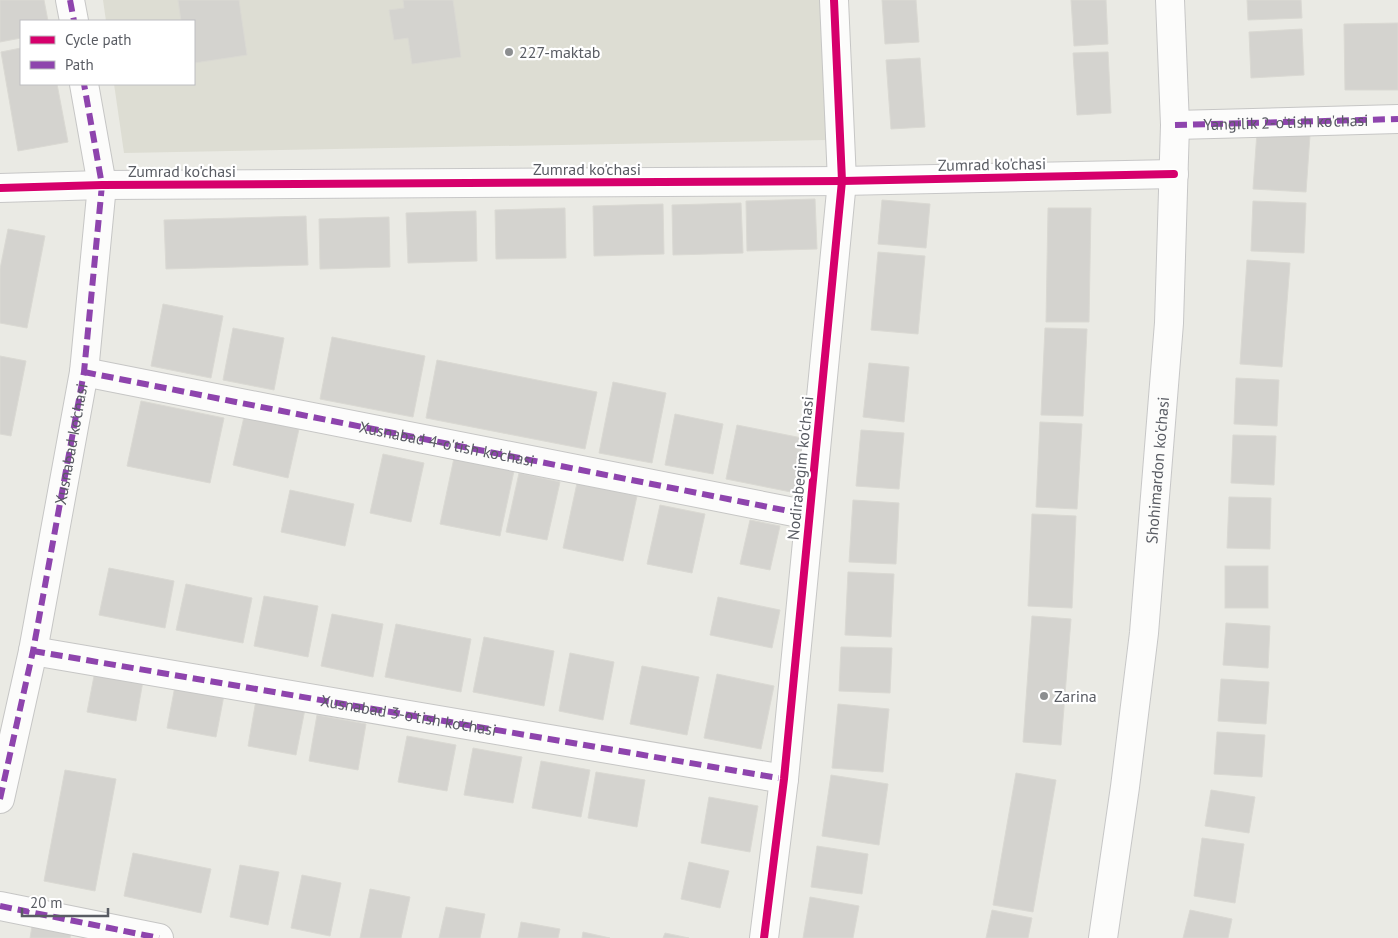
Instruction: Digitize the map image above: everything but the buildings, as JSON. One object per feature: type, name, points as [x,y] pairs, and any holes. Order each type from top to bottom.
[{"type":"street","points":[[70,0],[74,20]]},
{"type":"street","name":"Nodirabegim ko'chasi","points":[[764,938],[784,779],[842,181],[834,0]]},
{"type":"street","name":"Shohimardon ko'chasi","points":[[1103,938],[1125,787],[1144,633],[1169,323],[1175,125],[1170,0]]},
{"type":"street","name":"Xusnabad ko'chasi","points":[[0,799],[33,651],[84,372],[102,185],[84,85]]},
{"type":"street","name":"Yangilik 2-o'tish ko'chasi","points":[[1175,125],[1398,119]]},
{"type":"street","name":"Zumrad ko'chasi","points":[[0,188],[102,185],[842,181],[1174,174]]},
{"type":"street","name":"Xusnabad 4-o'tish ko'chasi","points":[[84,372],[810,515]]},
{"type":"street","name":"Xusnabad 3-o'tish ko'chasi","points":[[33,651],[784,779]]},
{"type":"street","points":[[0,906],[159,938]]},
{"type":"shaded area","name":"227-maktab","points":[[103,0],[821,0],[827,140],[124,153],[114,85],[195,85],[195,20],[106,20]]},
{"type":"marked path","points":[[70,0],[74,20]]},
{"type":"marked path","points":[[0,799],[33,651],[84,372],[102,185],[84,85]]},
{"type":"marked path","points":[[1175,125],[1398,119]]},
{"type":"marked path","points":[[84,372],[809,515]]},
{"type":"marked path","points":[[33,651],[784,779]]},
{"type":"marked path","points":[[0,906],[159,938]]},
{"type":"cycle path","points":[[764,938],[784,779],[842,181],[834,0]]},
{"type":"cycle path","points":[[0,188],[102,185],[842,181],[1174,174]]},
{"type":"place","name":"227-maktab","points":[[509,52]]},
{"type":"place","name":"Zarina","points":[[1044,696]]}]
